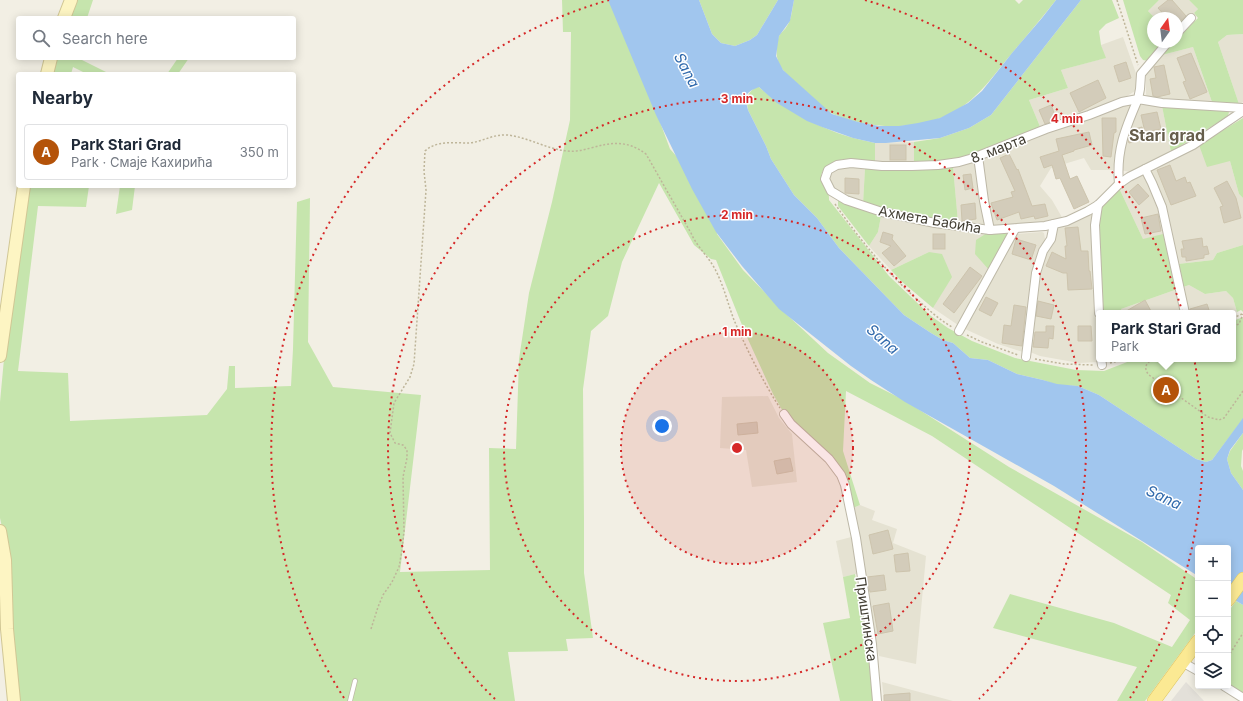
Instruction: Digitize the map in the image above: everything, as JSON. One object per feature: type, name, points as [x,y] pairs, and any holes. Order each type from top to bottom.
[{"type":"main road","points":[[1231,596],[1243,579]]},
{"type":"main road","points":[[1154,701],[1195,645]]},
{"type":"street","points":[[65,16],[71,0]]},
{"type":"street","points":[[1183,27],[1191,18]]},
{"type":"street","points":[[1119,184],[1117,167],[1119,157],[1126,126],[1138,99],[1141,74],[1163,48]]},
{"type":"street","points":[[48,72],[50,60]]},
{"type":"street","name":"Ахмета Бабића","points":[[1138,99],[1162,103],[1243,110]]},
{"type":"street","name":"8. марта","points":[[846,200],[831,191],[825,179],[828,170],[837,165],[851,163],[882,166],[938,165],[959,162],[1122,102],[1138,99]]},
{"type":"street","name":"Ахмета Бабића","points":[[846,200],[882,212],[935,223],[990,230],[1015,229],[1054,224],[1078,217],[1098,204],[1119,184],[1129,177],[1193,145],[1243,110]]},
{"type":"street","points":[[978,156],[984,201],[990,230]]},
{"type":"street","points":[[1145,169],[1162,206],[1184,310]]},
{"type":"street","points":[[0,356],[24,188]]},
{"type":"street","points":[[1098,204],[1096,225],[1099,310]]},
{"type":"street","points":[[1026,357],[1036,273],[1044,251],[1051,239],[1054,224]]},
{"type":"street","points":[[959,331],[1015,229]]},
{"type":"street","name":"Приштинска","points":[[784,414],[791,424],[830,459],[838,470],[845,485],[856,538],[872,644],[877,701]]},
{"type":"street","points":[[0,531],[5,560],[3,603],[14,701]]},
{"type":"street","points":[[1186,657],[1195,668]]},
{"type":"street","points":[[1229,689],[1243,698]]},
{"type":"lane","points":[[350,701],[355,680]]},
{"type":"path","points":[[1117,0],[1141,74]]},
{"type":"path","points":[[371,629],[383,595],[392,582],[398,567],[402,550],[404,531],[403,477],[408,458],[407,450],[403,445],[395,443],[390,433],[394,403],[410,377],[414,364],[426,190],[424,171],[425,152],[430,146],[443,143],[471,143],[496,135],[506,135],[518,137],[568,152],[581,151],[618,142],[641,150],[646,154],[691,232],[694,241],[715,269],[734,320],[748,350],[766,387],[784,414]]},
{"type":"path","points":[[1236,325],[1239,324],[1243,314]]},
{"type":"path","points":[[1148,362],[1145,367],[1149,375],[1208,417],[1219,420],[1224,418],[1243,391]]},
{"type":"path","points":[[1230,653],[1243,632]]},
{"type":"shaded area","points":[[1159,0],[1189,0],[1198,9],[1183,25],[1183,12],[1148,11]]},
{"type":"shaded area","points":[[1243,34],[1243,102],[1239,104],[1218,42],[1227,35]]},
{"type":"shaded area","points":[[1123,37],[1138,79],[1138,86],[1135,91],[1124,98],[1041,129],[1029,100],[1068,88],[1061,70],[1105,58],[1101,45]]},
{"type":"shaded area","points":[[1193,47],[1212,102],[1147,97],[1146,74],[1162,55]]},
{"type":"shaded area","points":[[1126,104],[1131,104],[1132,106],[1119,137],[1113,170],[1091,170],[1084,158],[1051,168],[1040,186],[1052,200],[1063,219],[1023,225],[992,226],[981,169],[982,158],[1017,143]]},
{"type":"shaded area","points":[[1142,104],[1162,106],[1171,152],[1131,172],[1121,170],[1125,140],[1137,109]]},
{"type":"shaded area","points":[[914,142],[914,164],[875,163],[875,143]]},
{"type":"shaded area","points":[[1199,145],[1230,161],[1239,194],[1243,198],[1243,245],[1217,253],[1213,260],[1178,264],[1143,239],[1119,188]]},
{"type":"shaded area","points":[[976,161],[987,226],[958,222],[953,167]]},
{"type":"shaded area","points":[[838,168],[865,168],[863,204],[839,194],[830,184],[828,175]]},
{"type":"shaded area","points":[[1093,213],[1096,362],[1099,362],[1079,363],[1040,356],[1030,352],[1040,265],[1057,230],[1060,227]]},
{"type":"shaded area","points":[[881,216],[904,222],[987,233],[990,271],[958,325],[933,308],[951,277],[929,252],[891,270],[869,246],[878,232]]},
{"type":"shaded area","points":[[1044,233],[1045,239],[1037,260],[1023,352],[998,344],[965,329],[1016,234]]},
{"type":"shaded area","points":[[1189,285],[1205,294],[1226,291],[1233,298],[1237,312],[1236,310],[1121,309]]},
{"type":"shaded area","points":[[768,396],[779,418],[792,434],[797,482],[752,487],[746,450],[720,448],[722,397]]},
{"type":"shaded area","points":[[860,505],[875,511],[872,520],[897,529],[893,543],[926,556],[916,664],[879,656],[864,572],[843,577],[836,541],[859,535],[853,508]]},
{"type":"shaded area","points":[[882,682],[953,701],[884,701]]},
{"type":"shaded area","points":[[1186,682],[1204,701],[1171,701]]},
{"type":"green space","points":[[74,0],[93,0],[88,16],[70,16]]},
{"type":"green space","points":[[562,0],[610,0],[650,95],[670,149],[714,202],[717,234],[743,270],[784,312],[828,353],[870,383],[904,400],[1009,467],[1142,542],[1195,578],[1195,633],[1145,701],[1117,701],[1137,667],[993,628],[1010,594],[1114,623],[1172,647],[1190,620],[1168,603],[1171,595],[932,436],[846,391],[843,451],[860,505],[853,508],[841,470],[785,415],[773,394],[746,335],[716,260],[711,259],[694,245],[659,183],[622,262],[608,316],[591,331],[583,389],[584,573],[593,638],[566,639],[568,651],[508,652],[515,701],[18,701],[8,556],[0,518],[0,402],[5,348],[28,188],[89,188],[86,207],[38,206],[18,371],[68,373],[70,421],[207,415],[227,389],[229,366],[235,366],[235,388],[291,386],[297,202],[310,198],[308,342],[333,387],[421,395],[400,572],[490,570],[489,448],[516,449],[519,359],[529,293],[552,202],[570,120],[571,32],[563,32]]},
{"type":"green space","points":[[699,0],[778,0],[757,35],[750,40],[735,46],[721,43],[712,34]]},
{"type":"green space","points":[[794,0],[1015,0],[1019,4],[1023,0],[1056,0],[986,85],[963,106],[954,112],[925,123],[894,126],[862,123],[829,112],[783,70],[778,62],[777,43],[779,36],[790,20]]},
{"type":"green space","points":[[1081,0],[1112,0],[1119,18],[1106,24],[1099,31],[1101,45],[1106,58],[1061,70],[1068,88],[1029,100],[1041,129],[1021,134],[971,156],[914,164],[914,142],[940,138],[969,128],[991,115]]},
{"type":"green space","points":[[1123,0],[1159,0],[1148,11],[1149,12],[1147,12],[1147,48],[1160,48],[1148,61],[1143,60],[1140,56]]},
{"type":"green space","points":[[1189,0],[1243,0],[1243,34],[1227,35],[1218,42],[1239,104],[1212,102],[1193,47],[1162,55],[1168,48],[1183,48],[1183,33],[1198,18],[1194,13],[1198,9]]},
{"type":"green space","points":[[55,60],[82,60],[106,72],[83,72],[73,67],[72,72],[52,72]]},
{"type":"green space","points":[[177,60],[188,60],[179,72],[168,72]]},
{"type":"green space","points":[[759,87],[785,107],[813,123],[843,135],[875,143],[875,163],[856,159],[835,161],[823,170],[821,181],[829,195],[829,200],[889,276],[931,316],[948,328],[972,341],[1015,358],[1076,370],[1104,371],[1127,362],[1236,362],[1236,320],[1243,317],[1243,419],[1212,460],[1206,462],[1196,459],[1099,395],[1078,386],[1057,385],[1017,374],[988,360],[970,358],[953,343],[943,340],[904,315],[839,248],[817,218],[794,195],[771,159],[748,110],[746,97],[752,90]]},
{"type":"green space","points":[[1162,106],[1227,110],[1229,112],[1228,116],[1171,152]]},
{"type":"green space","points":[[1243,118],[1243,198],[1239,194],[1230,161],[1207,167],[1199,145]]},
{"type":"green space","points":[[953,167],[958,222],[910,216],[863,204],[865,168],[914,170]]},
{"type":"green space","points":[[120,188],[135,188],[132,210],[116,214]]},
{"type":"green space","points":[[1119,188],[1143,239],[1171,232],[1178,264],[1213,260],[1217,253],[1243,245],[1243,312],[1241,310],[1237,312],[1233,298],[1226,291],[1205,294],[1189,285],[1122,310],[1103,310],[1099,236],[1099,212],[1102,206]]},
{"type":"green space","points":[[840,200],[881,216],[878,232],[869,246],[838,206],[838,201]]},
{"type":"green space","points":[[987,233],[1008,233],[990,271],[975,254],[976,240]]},
{"type":"green space","points":[[929,252],[942,254],[952,277],[933,308],[901,281],[891,270]]},
{"type":"green space","points":[[1243,433],[1241,466],[1243,471],[1243,490],[1231,473],[1227,459],[1230,451]]},
{"type":"green space","points":[[855,574],[875,701],[840,701],[823,623],[850,618],[843,577]]},
{"type":"green space","points":[[1236,601],[1243,605],[1243,693],[1231,685],[1231,608]]},
{"type":"water","name":"Sana","points":[[608,0],[699,0],[712,34],[721,43],[735,46],[750,40],[757,35],[778,0],[794,0],[790,21],[779,36],[776,56],[783,70],[832,114],[858,122],[879,126],[899,126],[940,118],[968,103],[982,91],[1056,0],[1081,0],[991,115],[969,128],[940,138],[875,143],[853,138],[807,121],[777,103],[759,87],[748,93],[746,97],[748,110],[771,159],[794,195],[817,218],[839,248],[904,315],[943,340],[953,343],[970,358],[988,360],[1017,374],[1057,384],[1078,386],[1099,395],[1196,459],[1206,462],[1212,460],[1243,418],[1243,433],[1230,450],[1227,459],[1231,473],[1243,490],[1243,605],[1231,598],[1231,545],[1195,545],[1195,574],[1054,486],[905,402],[851,366],[779,309],[742,266],[716,232],[692,189],[656,115]]},
{"type":"building","points":[[1168,0],[1172,0],[1182,12],[1162,12],[1158,8]]},
{"type":"building","points":[[1191,53],[1207,92],[1190,99],[1183,82],[1186,81],[1177,58]]},
{"type":"building","points":[[1126,62],[1131,78],[1119,82],[1114,66]]},
{"type":"building","points":[[1164,65],[1170,94],[1157,97],[1153,96],[1150,79],[1156,78],[1154,67]]},
{"type":"building","points":[[1098,80],[1106,98],[1079,112],[1070,93]]},
{"type":"building","points":[[1051,105],[1057,120],[1045,124],[1039,110]]},
{"type":"building","points":[[1157,112],[1161,129],[1145,132],[1141,115]]},
{"type":"building","points":[[1102,118],[1116,118],[1116,132],[1114,133],[1111,157],[1103,156]]},
{"type":"building","points":[[1142,127],[1145,139],[1129,143],[1128,140],[1131,130]]},
{"type":"building","points":[[1089,132],[1092,145],[1062,155],[1070,179],[1077,176],[1089,202],[1074,209],[1060,178],[1056,179],[1052,165],[1044,168],[1040,157],[1059,151],[1056,139]]},
{"type":"building","points":[[890,145],[906,145],[906,160],[890,160]]},
{"type":"building","points":[[1009,154],[1017,170],[1018,169],[1032,206],[1045,204],[1048,216],[1035,219],[1034,216],[1021,219],[1019,212],[997,220],[991,203],[1013,197],[1011,192],[1015,191],[1000,158]]},
{"type":"building","points":[[1170,165],[1176,181],[1185,177],[1187,183],[1190,182],[1196,196],[1171,205],[1157,170]]},
{"type":"building","points":[[971,174],[973,188],[965,190],[963,175]]},
{"type":"building","points":[[845,178],[859,179],[859,194],[845,193]]},
{"type":"building","points":[[1227,181],[1236,198],[1241,218],[1224,223],[1220,207],[1223,206],[1214,188]]},
{"type":"building","points":[[1138,184],[1149,196],[1139,205],[1129,192]]},
{"type":"building","points":[[975,203],[976,219],[962,221],[961,205]]},
{"type":"building","points":[[1158,214],[1161,231],[1145,234],[1141,218]]},
{"type":"building","points":[[1078,227],[1081,251],[1088,251],[1092,289],[1068,290],[1067,273],[1063,273],[1046,266],[1052,252],[1066,259],[1065,246],[1067,246],[1065,228]]},
{"type":"building","points":[[883,232],[893,235],[892,239],[906,256],[894,266],[882,253],[891,246],[880,242]]},
{"type":"building","points":[[933,234],[945,234],[945,249],[933,249]]},
{"type":"building","points":[[1202,238],[1203,247],[1207,246],[1209,254],[1204,255],[1204,258],[1186,261],[1186,257],[1182,257],[1181,249],[1184,249],[1182,241]]},
{"type":"building","points":[[1016,239],[1036,245],[1031,260],[1012,254]]},
{"type":"building","points":[[970,267],[982,276],[954,313],[943,304]]},
{"type":"building","points":[[986,297],[998,303],[991,316],[979,310]]},
{"type":"building","points":[[1145,300],[1150,310],[1128,310]]},
{"type":"building","points":[[1038,301],[1054,305],[1051,319],[1036,316]]},
{"type":"building","points":[[1207,304],[1209,310],[1190,310]]},
{"type":"building","points":[[1014,305],[1026,307],[1022,346],[1002,343],[1004,325],[1011,326]]},
{"type":"building","points":[[1046,326],[1054,326],[1053,339],[1049,338],[1048,348],[1033,347],[1035,332],[1046,332]]},
{"type":"building","points":[[1078,326],[1091,326],[1092,341],[1078,341]]},
{"type":"building","points":[[757,422],[758,433],[738,435],[737,424]]},
{"type":"building","points":[[790,458],[793,471],[777,474],[774,461]]},
{"type":"building","points":[[888,530],[893,549],[873,554],[869,535]]},
{"type":"building","points":[[908,553],[910,571],[896,572],[894,555]]},
{"type":"building","points":[[884,575],[886,590],[870,592],[867,577]]},
{"type":"building","points":[[889,603],[893,631],[878,634],[873,606]]},
{"type":"building","points":[[910,693],[910,701],[884,701],[884,695]]},
{"type":"place","name":"Park Stari Grad","points":[[1166,390]]},
{"type":"district","name":"Stari grad","points":[[1167,135]]}]
